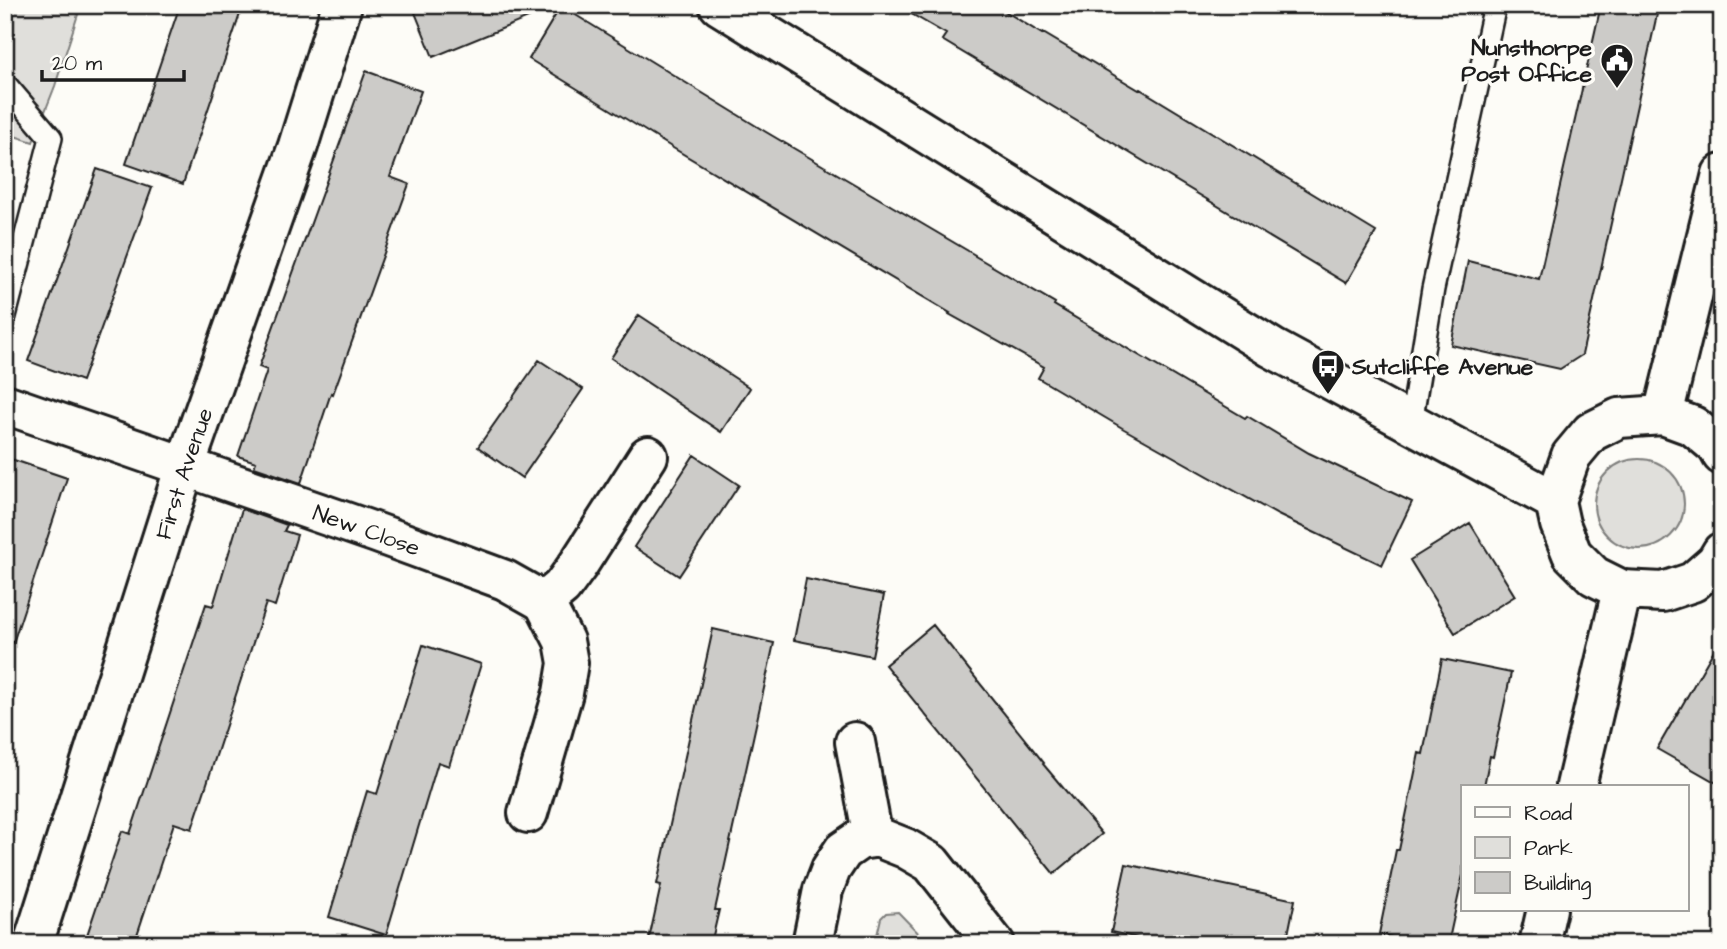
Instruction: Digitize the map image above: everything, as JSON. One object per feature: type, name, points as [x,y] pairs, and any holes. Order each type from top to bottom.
[{"type":"street","name":"First Avenue","points":[[33,944],[184,466],[298,146],[342,5]]},
{"type":"street","points":[[719,5],[1272,348],[1555,501]]},
{"type":"street","points":[[1663,415],[1722,174]]},
{"type":"street","name":"New Close","points":[[5,404],[505,580],[544,602]]},
{"type":"street","points":[[1722,455],[1717,446],[1693,425],[1663,415],[1619,418],[1591,432],[1571,456],[1555,501],[1559,524],[1572,554],[1594,576],[1622,590],[1663,592],[1693,582],[1716,562],[1722,552]]},
{"type":"street","points":[[528,813],[563,693],[568,663],[564,640],[544,602],[562,587],[578,565],[648,456]]},
{"type":"street","points":[[1576,785],[1622,590]]},
{"type":"street","points":[[855,742],[873,838]]},
{"type":"street","points":[[812,944],[823,890],[831,869],[843,851],[859,840],[873,838],[905,848],[931,863],[995,944]]},
{"type":"street","points":[[1539,944],[1547,911]]},
{"type":"lane","points":[[1411,423],[1433,289],[1495,5]]},
{"type":"lane","points":[[5,84],[51,138],[5,316]]},
{"type":"green space","points":[[5,5],[81,5],[55,86],[33,142],[5,133]]},
{"type":"green space","points":[[1639,459],[1656,463],[1671,472],[1680,487],[1684,504],[1680,521],[1671,536],[1656,545],[1639,549],[1622,545],[1607,536],[1598,521],[1594,504],[1598,487],[1607,472],[1622,463]]},
{"type":"green space","points":[[898,912],[929,944],[875,944],[881,918],[886,913]]},
{"type":"building","points":[[180,5],[243,5],[183,184],[126,164]]},
{"type":"building","points":[[412,5],[555,5],[555,7],[433,57]]},
{"type":"building","points":[[896,5],[995,5],[1376,232],[1346,283],[942,40],[946,34]]},
{"type":"building","points":[[1601,5],[1659,5],[1582,355],[1560,369],[1451,345],[1468,261],[1539,279]]},
{"type":"building","points":[[561,6],[766,132],[1245,418],[1247,416],[1309,453],[1412,502],[1382,565],[1278,515],[1038,378],[1044,367],[949,314],[529,59]]},
{"type":"building","points":[[366,71],[421,91],[390,177],[409,184],[333,394],[331,393],[301,483],[254,467],[256,462],[238,456],[267,370],[259,367]]},
{"type":"building","points":[[97,169],[152,188],[82,381],[28,361]]},
{"type":"building","points":[[639,315],[750,388],[721,432],[611,358]]},
{"type":"building","points":[[539,360],[583,389],[522,478],[478,447]]},
{"type":"building","points":[[694,455],[739,485],[679,576],[634,547]]},
{"type":"building","points":[[5,457],[67,478],[13,643],[5,642]]},
{"type":"building","points":[[242,509],[287,525],[284,531],[297,535],[275,606],[266,603],[192,829],[174,823],[134,944],[84,944],[122,831],[130,834],[206,604],[213,606]]},
{"type":"building","points":[[1470,523],[1515,596],[1455,633],[1410,560]]},
{"type":"building","points":[[806,579],[884,595],[872,656],[794,640]]},
{"type":"building","points":[[933,625],[1102,834],[1054,874],[885,665]]},
{"type":"building","points":[[713,629],[774,643],[715,910],[719,910],[711,944],[648,944],[661,885],[657,884]]},
{"type":"building","points":[[1722,636],[1722,786],[1657,749]]},
{"type":"building","points":[[423,645],[481,664],[449,766],[438,762],[386,935],[329,917],[367,791],[377,794]]},
{"type":"building","points":[[1442,659],[1511,673],[1484,785],[1461,785],[1461,884],[1448,944],[1425,944],[1379,934],[1419,753],[1423,754]]},
{"type":"building","points":[[1126,864],[1295,900],[1286,944],[1165,944],[1111,932]]},
{"type":"place","name":"Nunsthorpe Post Office","points":[[1617,90]]},
{"type":"place","name":"Sutcliffe Avenue","points":[[1328,396]]}]
